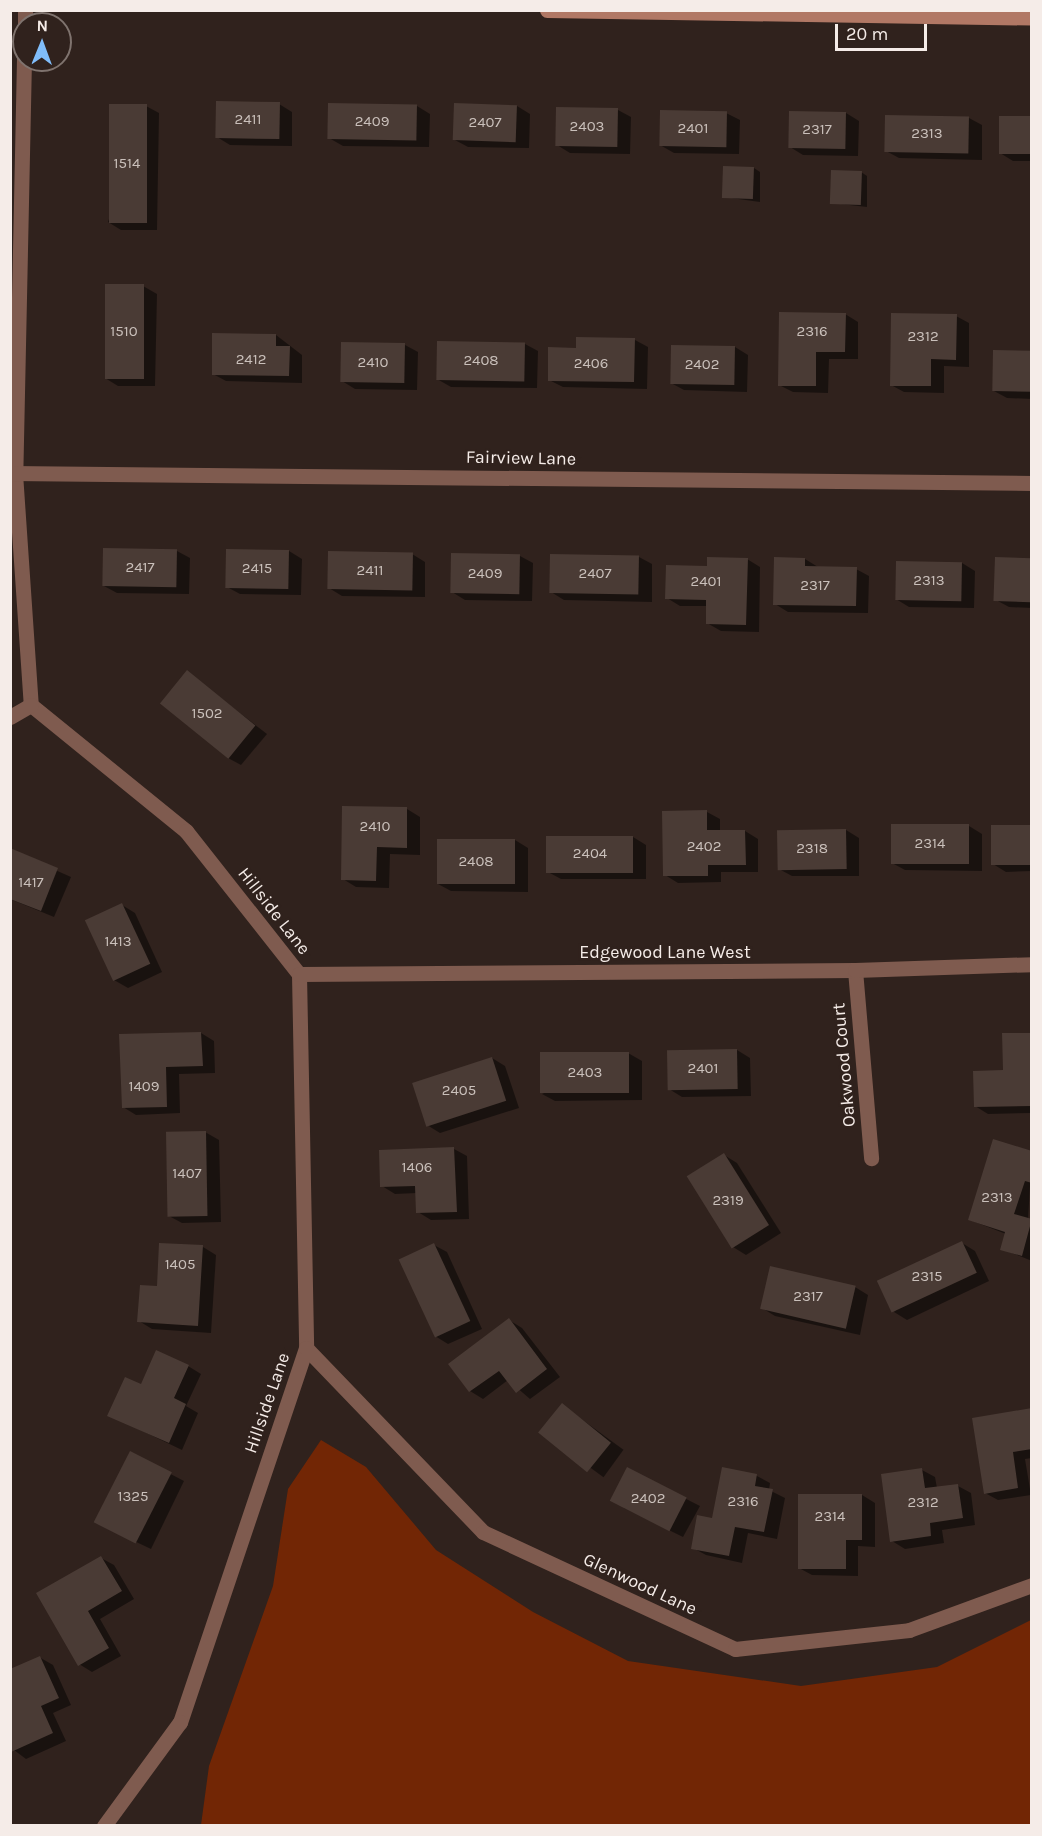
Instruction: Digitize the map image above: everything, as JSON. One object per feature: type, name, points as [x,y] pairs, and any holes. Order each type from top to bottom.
[{"type":"street","points":[[547,10],[1032,18]]},
{"type":"street","points":[[10,717],[31,705],[13,472],[24,72]]},
{"type":"street","name":"Fairview Lane","points":[[13,472],[1032,483]]},
{"type":"street","name":"Hillside Lane","points":[[31,705],[186,831],[299,974],[306,1347],[180,1722],[104,1826]]},
{"type":"street","name":"Edgewood Lane West","points":[[299,974],[855,970],[1032,964]]},
{"type":"street","name":"Oakwood Court","points":[[855,970],[871,1158]]},
{"type":"street","name":"Glenwood Lane","points":[[306,1347],[483,1532],[735,1649],[909,1630],[1032,1585]]},
{"type":"shaded area","points":[[321,1440],[366,1467],[436,1550],[533,1612],[628,1661],[801,1686],[937,1667],[1031,1620],[1031,1825],[201,1825],[209,1766],[273,1586],[288,1489]]},
{"type":"building","points":[[216,101],[280,102],[279,139],[215,138]]},
{"type":"building","points":[[328,103],[417,105],[416,141],[327,139]]},
{"type":"building","points":[[454,103],[517,105],[516,142],[453,140]]},
{"type":"building","points":[[109,104],[147,104],[147,223],[109,223]]},
{"type":"building","points":[[556,107],[618,108],[617,147],[555,146]]},
{"type":"building","points":[[660,110],[727,111],[726,147],[659,146]]},
{"type":"building","points":[[789,111],[846,112],[845,149],[788,148]]},
{"type":"building","points":[[885,115],[969,116],[968,153],[884,152]]},
{"type":"building","points":[[999,116],[1032,116],[1032,154],[999,154]]},
{"type":"building","points":[[723,166],[754,167],[753,199],[722,198]]},
{"type":"building","points":[[831,170],[862,171],[861,205],[830,204]]},
{"type":"building","points":[[105,284],[144,284],[144,379],[105,379]]},
{"type":"building","points":[[779,312],[846,313],[845,352],[816,352],[816,386],[778,386]]},
{"type":"building","points":[[891,313],[957,314],[956,360],[931,359],[931,386],[890,386]]},
{"type":"building","points":[[212,333],[276,334],[276,346],[290,346],[289,376],[212,375]]},
{"type":"building","points":[[576,337],[635,338],[634,382],[548,381],[548,347],[576,348]]},
{"type":"building","points":[[437,341],[525,343],[524,382],[436,380]]},
{"type":"building","points":[[341,342],[405,343],[404,383],[340,382]]},
{"type":"building","points":[[671,345],[735,346],[734,385],[670,384]]},
{"type":"building","points":[[993,350],[1032,351],[1031,392],[992,391]]},
{"type":"building","points":[[103,548],[177,549],[176,587],[102,586]]},
{"type":"building","points":[[226,549],[289,550],[288,589],[225,588]]},
{"type":"building","points":[[328,551],[413,552],[412,590],[327,589]]},
{"type":"building","points":[[451,553],[520,554],[519,594],[450,593]]},
{"type":"building","points":[[550,554],[639,556],[638,595],[549,593]]},
{"type":"building","points":[[707,557],[748,558],[746,625],[706,624],[706,600],[665,599],[666,565],[707,566]]},
{"type":"building","points":[[774,557],[805,558],[805,566],[857,567],[856,606],[773,605]]},
{"type":"building","points":[[995,557],[1032,558],[1030,602],[993,601]]},
{"type":"building","points":[[896,561],[962,562],[961,601],[895,600]]},
{"type":"building","points":[[187,670],[255,725],[228,759],[160,703]]},
{"type":"building","points":[[342,806],[407,807],[407,848],[377,847],[376,881],[341,880]]},
{"type":"building","points":[[707,810],[707,830],[745,830],[746,865],[708,865],[708,876],[663,876],[662,811]]},
{"type":"building","points":[[891,824],[969,824],[969,864],[891,864]]},
{"type":"building","points":[[991,825],[1032,825],[1032,865],[991,865]]},
{"type":"building","points":[[846,829],[847,869],[778,870],[777,830]]},
{"type":"building","points":[[546,836],[633,836],[633,873],[546,873]]},
{"type":"building","points":[[437,839],[515,839],[515,884],[437,884]]},
{"type":"building","points":[[10,848],[58,868],[41,911],[10,899]]},
{"type":"building","points":[[122,903],[150,964],[113,981],[85,920]]},
{"type":"building","points":[[201,1032],[203,1066],[166,1067],[167,1107],[122,1108],[119,1034]]},
{"type":"building","points":[[1002,1033],[1032,1033],[1032,1106],[974,1107],[973,1071],[1003,1070]]},
{"type":"building","points":[[737,1049],[738,1089],[668,1090],[667,1050]]},
{"type":"building","points":[[540,1052],[629,1052],[629,1093],[540,1093]]},
{"type":"building","points":[[492,1057],[506,1101],[426,1127],[412,1083]]},
{"type":"building","points":[[206,1131],[207,1216],[167,1217],[166,1132]]},
{"type":"building","points":[[993,1139],[1032,1151],[1032,1183],[1025,1181],[1014,1214],[1032,1219],[1022,1256],[1000,1250],[1005,1232],[968,1220]]},
{"type":"building","points":[[454,1147],[457,1212],[416,1213],[415,1186],[380,1187],[379,1150]]},
{"type":"building","points":[[724,1153],[769,1225],[732,1248],[687,1176]]},
{"type":"building","points":[[962,1241],[977,1273],[892,1312],[877,1281]]},
{"type":"building","points":[[159,1243],[203,1245],[198,1326],[137,1322],[140,1285],[157,1286]]},
{"type":"building","points":[[434,1243],[470,1321],[435,1337],[399,1259]]},
{"type":"building","points":[[770,1266],[856,1286],[846,1329],[760,1309]]},
{"type":"building","points":[[509,1318],[547,1369],[516,1393],[499,1371],[469,1392],[448,1364]]},
{"type":"building","points":[[156,1350],[189,1365],[174,1398],[186,1404],[169,1443],[107,1416],[125,1377],[141,1384]]},
{"type":"building","points":[[562,1403],[611,1443],[587,1472],[538,1433]]},
{"type":"building","points":[[1032,1408],[1032,1449],[1013,1452],[1018,1488],[984,1494],[972,1418]]},
{"type":"building","points":[[130,1451],[172,1472],[136,1544],[94,1522]]},
{"type":"building","points":[[627,1467],[687,1497],[669,1531],[610,1501]]},
{"type":"building","points":[[722,1467],[757,1474],[755,1486],[773,1489],[764,1532],[735,1527],[729,1556],[691,1549],[697,1515],[712,1518]]},
{"type":"building","points":[[922,1468],[925,1488],[958,1484],[963,1518],[930,1523],[931,1536],[890,1542],[881,1474]]},
{"type":"building","points":[[798,1494],[862,1494],[862,1540],[846,1540],[846,1569],[798,1569]]},
{"type":"building","points":[[101,1556],[122,1591],[88,1611],[109,1648],[78,1666],[36,1593]]},
{"type":"building","points":[[40,1656],[59,1698],[41,1706],[53,1733],[11,1752],[10,1669]]}]
